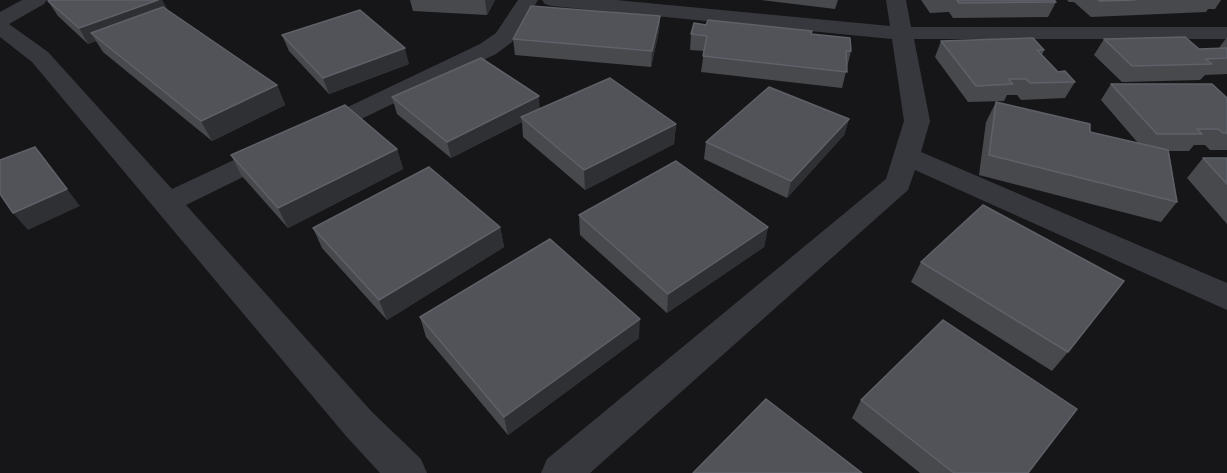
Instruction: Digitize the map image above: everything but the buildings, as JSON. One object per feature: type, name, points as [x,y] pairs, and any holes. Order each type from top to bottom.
[{"type":"street","points":[[0,3],[5,0]]},
{"type":"street","points":[[0,20],[37,0]]},
{"type":"street","points":[[167,202],[488,49],[504,37],[528,0]]},
{"type":"street","points":[[552,0],[900,33],[1227,33]]},
{"type":"street","points":[[561,473],[898,183],[917,121],[896,0]]},
{"type":"street","points":[[0,27],[40,57],[359,424],[407,473]]},
{"type":"street","points":[[906,156],[1227,297]]}]
